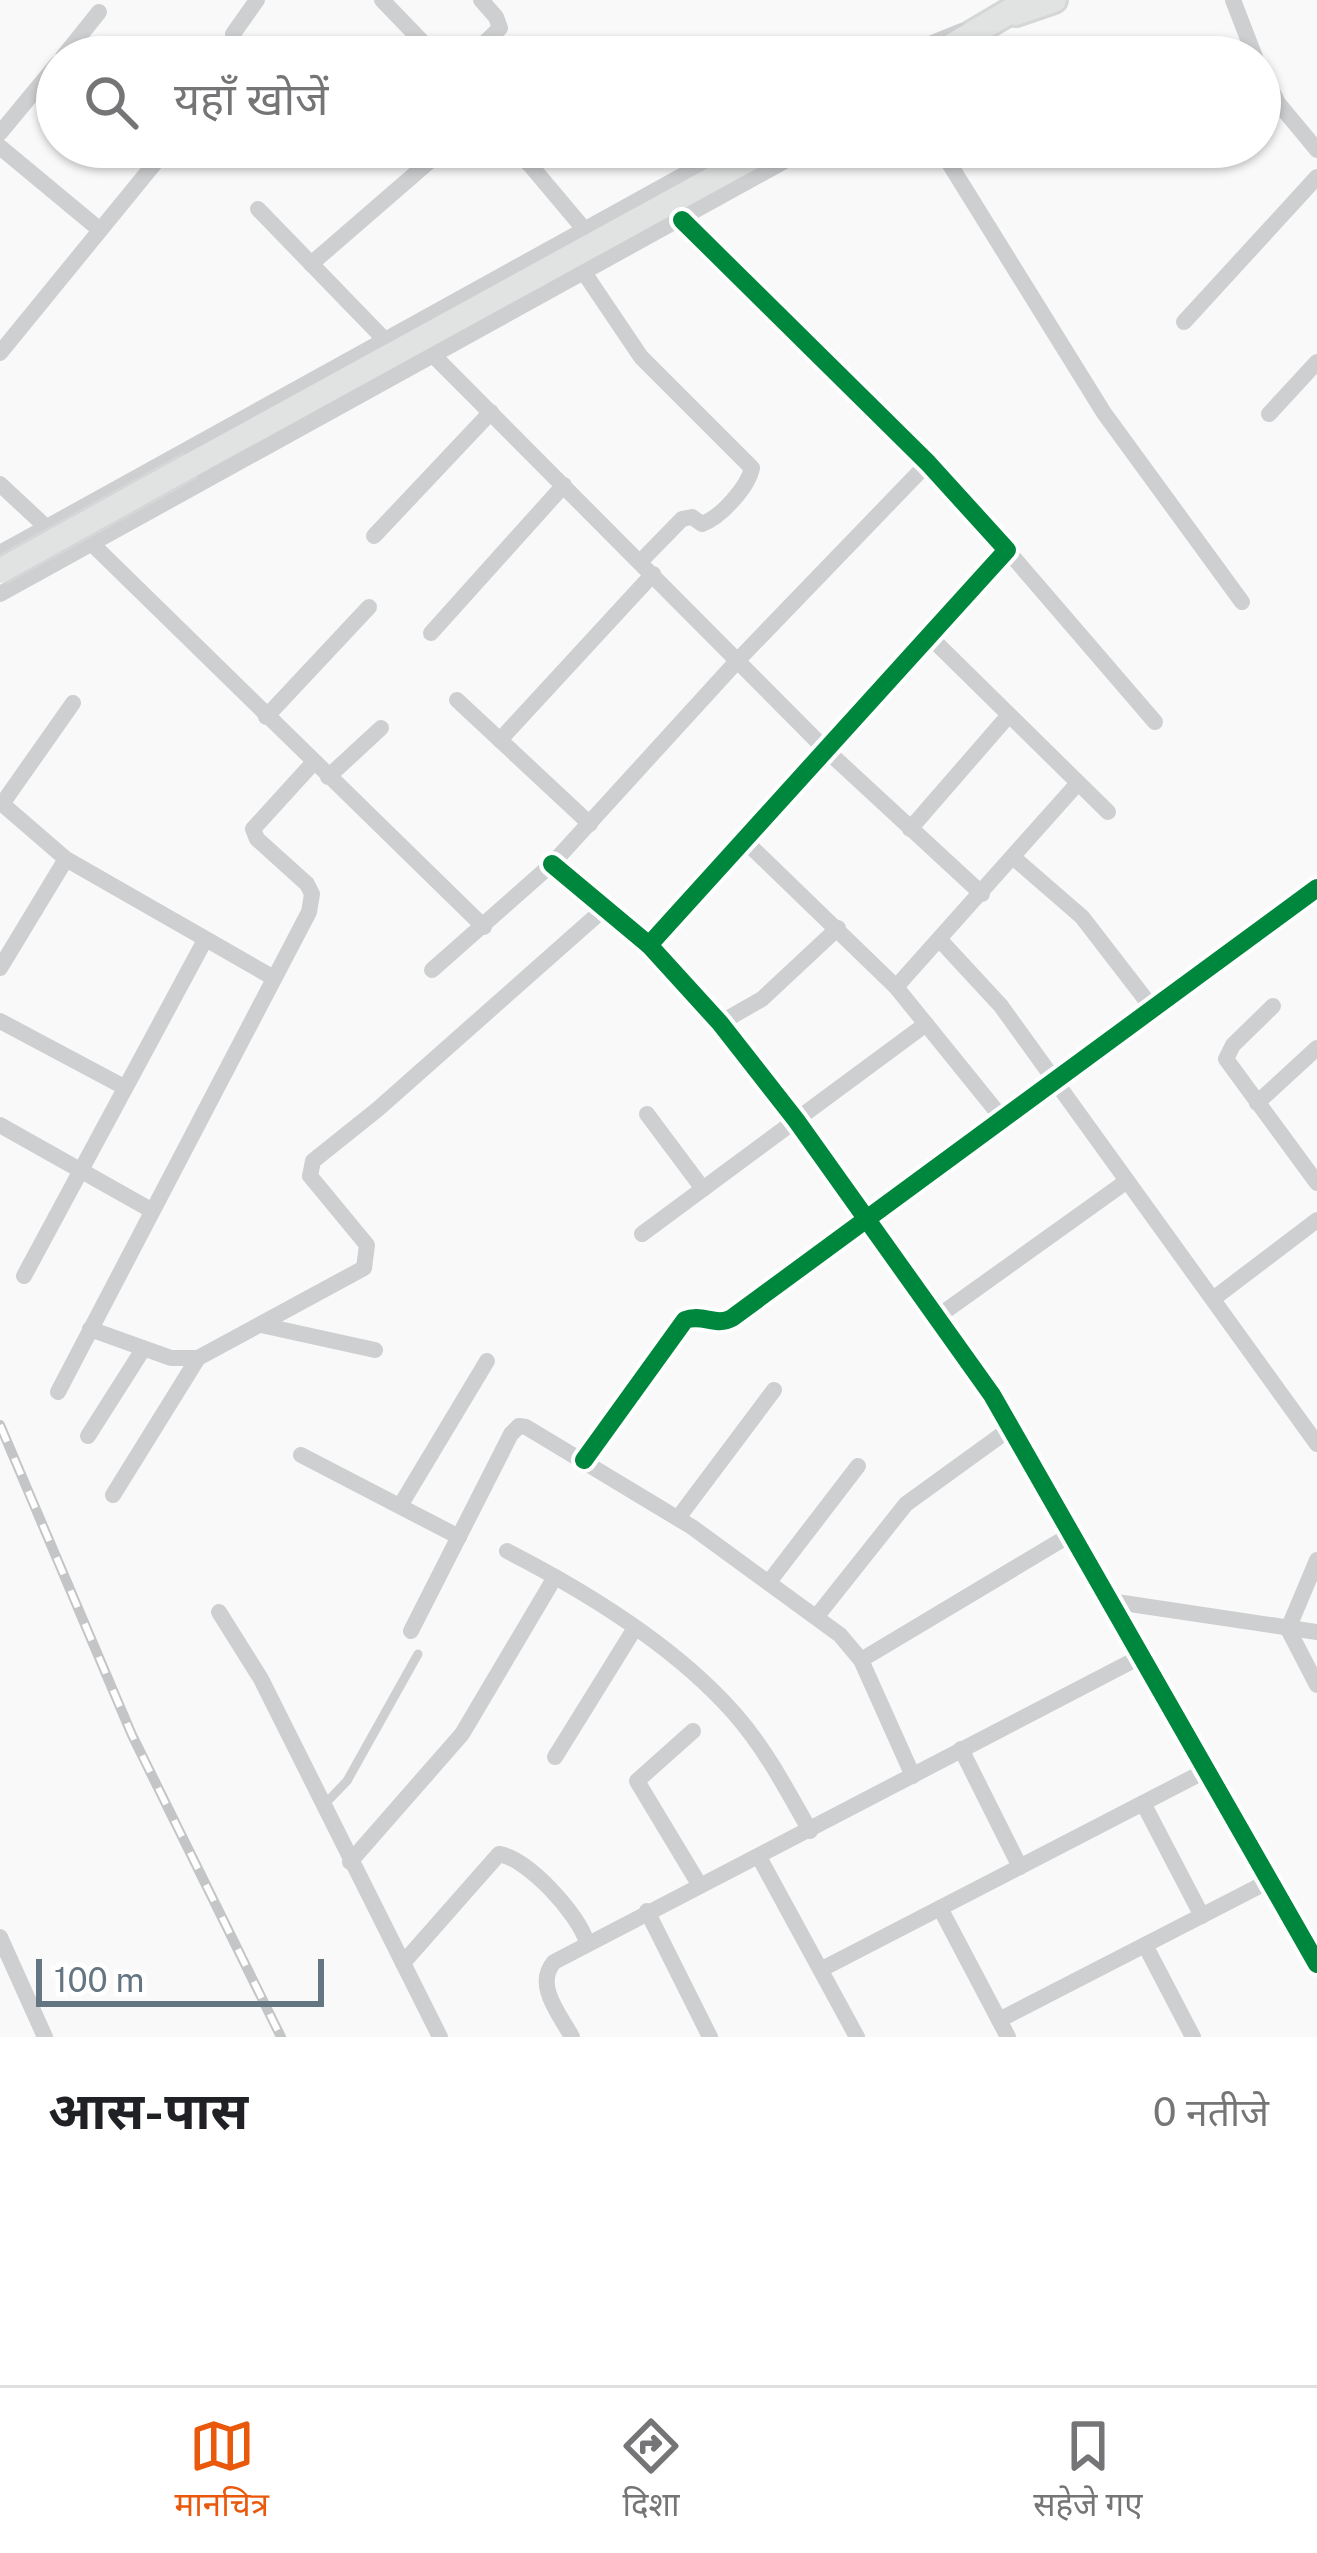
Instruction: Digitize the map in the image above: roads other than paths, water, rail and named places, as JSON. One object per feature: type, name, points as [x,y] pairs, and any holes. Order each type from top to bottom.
[{"type":"main road","points":[[971,36],[1029,0]]},
{"type":"main road","points":[[1003,18],[1054,0]]},
{"type":"main road","points":[[0,572],[733,168]]},
{"type":"street","points":[[233,34],[257,0]]},
{"type":"street","points":[[382,0],[417,36]]},
{"type":"street","points":[[481,0],[500,28],[492,36]]},
{"type":"street","points":[[1233,0],[1248,36]]},
{"type":"street","points":[[80,36],[99,13]]},
{"type":"street","points":[[944,36],[1003,18]]},
{"type":"street","points":[[983,36],[1003,18]]},
{"type":"street","points":[[0,133],[36,89]]},
{"type":"street","points":[[1281,107],[1317,150]]},
{"type":"street","points":[[0,147],[100,230]]},
{"type":"street","points":[[0,353],[6,333],[151,168]]},
{"type":"street","points":[[311,264],[422,168]]},
{"type":"street","points":[[532,168],[584,230]]},
{"type":"street","points":[[0,553],[696,168]]},
{"type":"street","points":[[0,594],[773,168]]},
{"type":"street","points":[[952,168],[1105,412],[1242,602]]},
{"type":"street","points":[[1184,322],[1317,177]]},
{"type":"street","points":[[258,209],[385,340]]},
{"type":"street","points":[[682,220],[928,464],[1155,722]]},
{"type":"street","points":[[500,740],[682,519],[692,517],[702,524],[712,520],[748,481],[752,468],[641,357],[585,274]]},
{"type":"street","points":[[435,357],[824,748],[982,894]]},
{"type":"street","points":[[1269,414],[1317,362]]},
{"type":"street","points":[[374,536],[491,412]]},
{"type":"street","points":[[432,970],[552,864],[739,659],[928,464]]},
{"type":"street","points":[[0,484],[45,526]]},
{"type":"street","points":[[431,633],[564,484]]},
{"type":"street","points":[[74,512],[89,545],[484,927]]},
{"type":"street","points":[[649,945],[1006,550]]},
{"type":"street","points":[[266,717],[369,607]]},
{"type":"street","points":[[928,635],[1108,812]]},
{"type":"street","points":[[457,700],[590,824]]},
{"type":"street","points":[[73,703],[1,803],[66,859],[272,977]]},
{"type":"street","points":[[910,829],[1009,715]]},
{"type":"street","points":[[328,777],[381,728]]},
{"type":"street","points":[[58,1392],[308,912],[312,894],[308,884],[253,829],[313,763]]},
{"type":"street","points":[[896,987],[1078,783]]},
{"type":"street","points":[[745,841],[896,987],[1002,1118]]},
{"type":"street","points":[[1014,858],[1082,916],[1153,1010]]},
{"type":"street","points":[[0,968],[66,859]]},
{"type":"street","points":[[552,864],[649,945],[720,1023],[937,1317],[1011,1428],[1317,1964]]},
{"type":"street","points":[[584,1460],[685,1321],[693,1317],[726,1322],[1317,888]]},
{"type":"street","points":[[90,1329],[142,1351],[198,1358],[364,1268],[367,1245],[310,1176],[313,1161],[605,908]]},
{"type":"street","points":[[720,1023],[762,999],[838,928]]},
{"type":"street","points":[[24,1276],[205,940]]},
{"type":"street","points":[[940,940],[1000,1006],[1317,1444]]},
{"type":"street","points":[[1274,1006],[1232,1045],[1226,1059],[1317,1183]]},
{"type":"street","points":[[0,1021],[124,1088]]},
{"type":"street","points":[[642,1234],[926,1024]]},
{"type":"street","points":[[1257,1103],[1317,1048]]},
{"type":"street","points":[[647,1114],[703,1189]]},
{"type":"street","points":[[0,1126],[151,1210]]},
{"type":"street","points":[[937,1317],[1127,1181]]},
{"type":"street","points":[[1214,1299],[1317,1220]]},
{"type":"street","points":[[260,1324],[375,1350]]},
{"type":"street","points":[[88,1436],[142,1351]]},
{"type":"street","points":[[113,1495],[198,1358]]},
{"type":"street","points":[[400,1506],[487,1361]]},
{"type":"street","points":[[678,1518],[774,1390]]},
{"type":"street","points":[[411,1631],[514,1428],[526,1427],[678,1518],[817,1616],[861,1660],[913,1776]]},
{"type":"street","points":[[817,1616],[906,1504],[1011,1428]]},
{"type":"street","points":[[301,1455],[459,1537]]},
{"type":"street","points":[[769,1582],[858,1466]]},
{"type":"street","points":[[861,1660],[1070,1535]]},
{"type":"street","points":[[507,1551],[634,1628],[690,1671],[734,1712],[770,1760],[810,1831]]},
{"type":"street","points":[[1288,1629],[1317,1560]]},
{"type":"street","points":[[350,1862],[462,1734],[555,1577]]},
{"type":"street","points":[[1110,1600],[1317,1632]]},
{"type":"street","points":[[219,1612],[261,1678],[440,2037]]},
{"type":"street","points":[[555,1757],[634,1628]]},
{"type":"street","points":[[1288,1629],[1317,1685]]},
{"type":"street","points":[[572,2037],[548,1994],[547,1970],[587,1943],[1142,1656]]},
{"type":"street","points":[[694,1731],[638,1781],[699,1884]]},
{"type":"street","points":[[961,1749],[1020,1867]]},
{"type":"street","points":[[822,1969],[1207,1770]]},
{"type":"street","points":[[1143,1803],[1202,1916]]},
{"type":"street","points":[[403,1963],[499,1854],[512,1858],[570,1910],[587,1943]]},
{"type":"street","points":[[759,1857],[857,2037]]},
{"type":"street","points":[[940,1908],[1003,2028],[1145,1945],[1271,1880]]},
{"type":"street","points":[[647,1911],[710,2037]]},
{"type":"street","points":[[0,1937],[45,2037]]},
{"type":"street","points":[[1145,1945],[1193,2037]]},
{"type":"lane","points":[[322,1806],[347,1781],[418,1654]]},
{"type":"railway","points":[[0,1425],[132,1735],[281,2037]]}]
